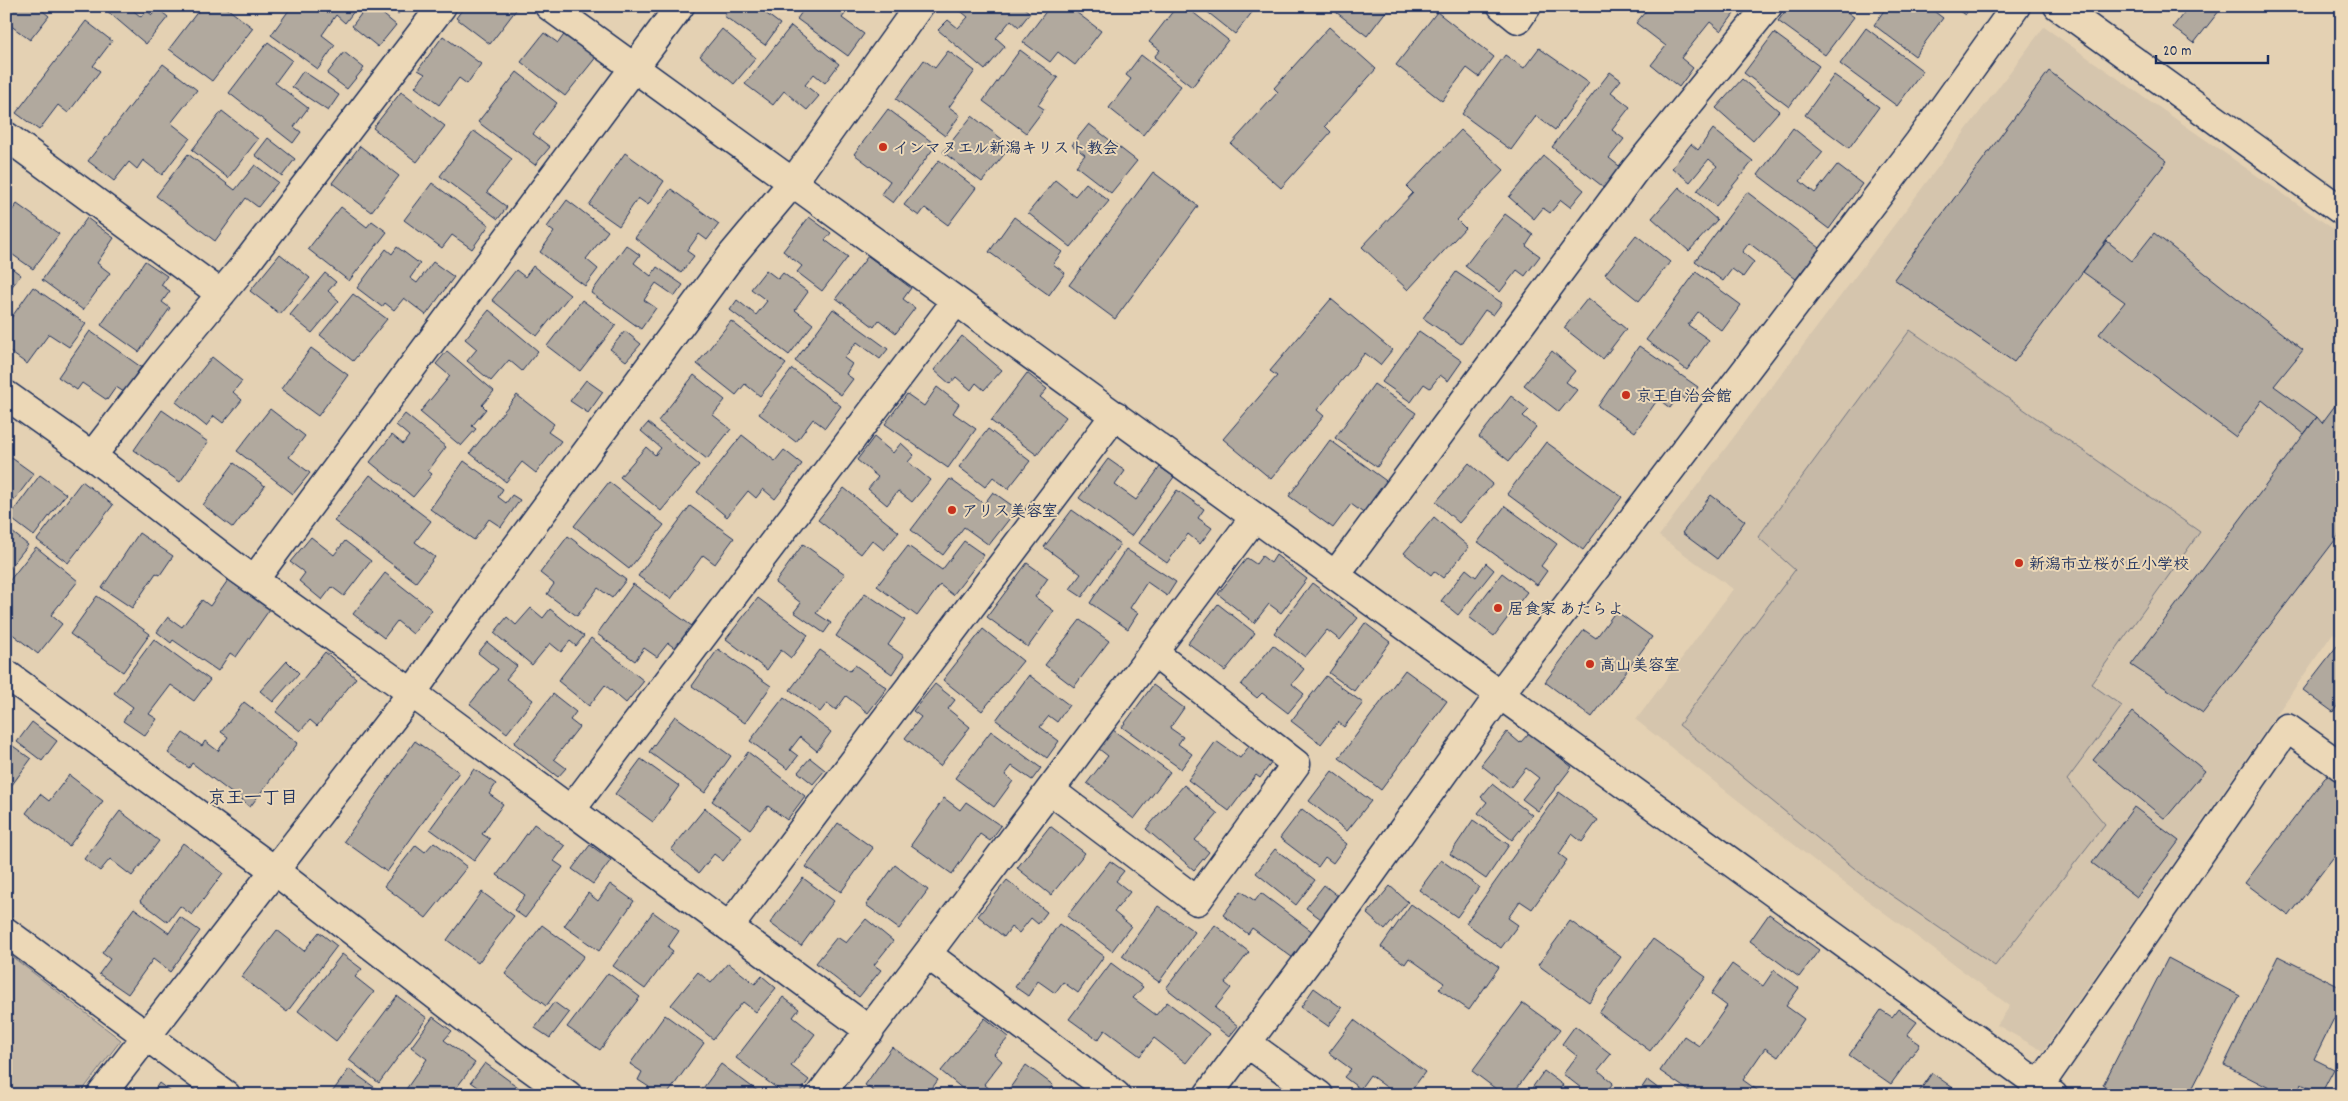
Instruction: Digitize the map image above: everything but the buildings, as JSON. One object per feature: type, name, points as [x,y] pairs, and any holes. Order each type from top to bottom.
[{"type":"street","points":[[92,456],[221,294],[442,6]]},
{"type":"street","points":[[549,6],[1116,415],[1254,518],[1336,574],[2042,1092],[2288,728],[2342,768]]},
{"type":"street","points":[[254,580],[680,6]]},
{"type":"street","points":[[101,1095],[412,693],[484,591],[732,256],[793,182],[919,6]]},
{"type":"street","points":[[1502,6],[1518,18],[1527,6]]},
{"type":"street","points":[[1336,574],[1636,170],[1768,6]]},
{"type":"street","points":[[1208,1095],[1328,934],[1500,694],[1919,142],[2016,6]]},
{"type":"street","points":[[2058,6],[2342,211]]},
{"type":"street","points":[[6,136],[221,294]]},
{"type":"street","points":[[571,810],[956,301]]},
{"type":"street","points":[[6,396],[92,456],[254,580],[412,693],[870,1031]]},
{"type":"street","points":[[729,927],[1116,415]]},
{"type":"street","points":[[820,1095],[928,954],[1254,518]]},
{"type":"street","points":[[1050,790],[1198,901],[1296,764],[1153,652]]},
{"type":"street","points":[[6,674],[274,870],[568,1095]]},
{"type":"street","points":[[6,932],[226,1095]]},
{"type":"street","points":[[928,954],[1116,1095]]},
{"type":"street","points":[[1247,1043],[1318,1095]]},
{"type":"shaded area","name":"新潟市立桜が丘小学校","points":[[2044,27],[2342,235],[2342,639],[2333,633],[2043,1051],[1997,1025],[2010,1006],[1820,865],[1636,720],[1733,589],[1659,536]]},
{"type":"shaded area","points":[[1910,330],[2200,532],[2091,684],[2122,706],[2067,780],[2105,824],[1995,966],[1865,877],[1679,725],[1795,570],[1758,537]]},
{"type":"shaded area","points":[[6,952],[121,1040],[79,1095],[6,1095]]},
{"type":"place","name":"インマヌエル新潟キリスト教会","points":[[883,147]]},
{"type":"place","name":"京王自治会館","points":[[1626,395]]},
{"type":"place","name":"アリス美容室","points":[[952,510]]},
{"type":"place","name":"新潟市立桜が丘小学校","points":[[2019,563]]},
{"type":"place","name":"居食家 あたらよ","points":[[1498,608]]},
{"type":"place","name":"高山美容室","points":[[1590,664]]},
{"type":"district","name":"京王一丁目","points":[[253,797]]}]
